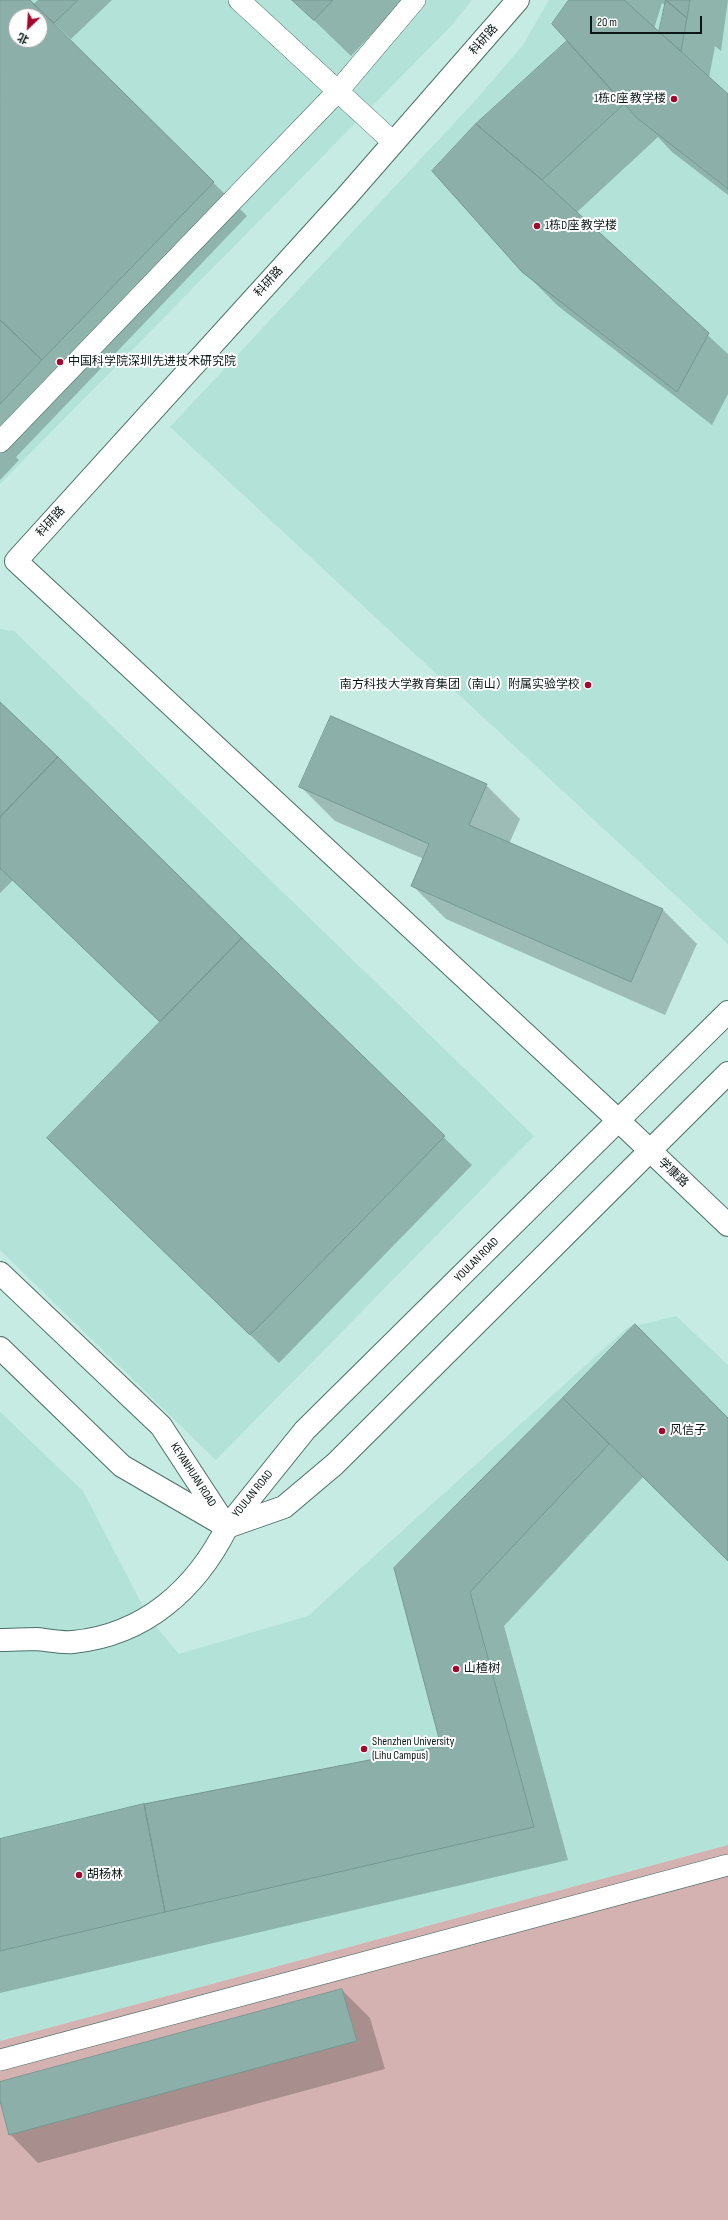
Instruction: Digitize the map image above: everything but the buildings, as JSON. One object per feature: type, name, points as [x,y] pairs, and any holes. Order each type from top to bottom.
[{"type":"street","name":"科研路","points":[[16,561],[394,143],[518,0]]},
{"type":"street","name":"学康路","points":[[16,561],[618,1120],[728,1225]]},
{"type":"street","name":"YOULAN ROAD","points":[[227,1527],[305,1430],[728,1012]]},
{"type":"street","name":"YOULAN ROAD","points":[[227,1527],[284,1507],[335,1464],[728,1073]]},
{"type":"street","name":"KEYANHUAN ROAD","points":[[0,1272],[161,1426],[227,1527]]},
{"type":"street","name":"KEYANHUAN ROAD","points":[[0,1348],[122,1466],[227,1527]]},
{"type":"street","points":[[0,1640],[36,1639],[72,1642],[110,1634],[149,1618],[180,1594],[200,1572],[214,1553],[227,1527]]},
{"type":"lane","points":[[239,0],[394,143]]},
{"type":"lane","points":[[0,442],[338,91],[415,0]]},
{"type":"lane","points":[[0,2060],[728,1865]]},
{"type":"shaded area","name":"中国科学院深圳先进技术研究院","points":[[0,0],[472,0],[451,26],[0,484]]},
{"type":"shaded area","name":"南方科技大学教育集团（南山）附属实验学校","points":[[549,0],[728,0],[728,944],[170,427],[474,102],[523,45]]},
{"type":"shaded area","points":[[0,629],[14,631],[534,1136],[216,1460],[0,1250]]},
{"type":"shaded area","name":"Shenzhen University (Lihu Campus)","points":[[676,1316],[728,1365],[728,1845],[0,2041],[0,1412],[83,1491],[149,1618],[179,1654],[308,1616],[627,1328]]},
{"type":"shaded area","points":[[728,1845],[728,2220],[0,2220],[0,2041]]},
{"type":"place","name":"1栋C座 教学楼","points":[[674,99]]},
{"type":"place","name":"1栋D座 教学楼","points":[[537,226]]},
{"type":"place","name":"中国科学院深圳先进技术研究院","points":[[60,362]]},
{"type":"place","name":"南方科技大学教育集团（南山）附属实验学校","points":[[588,685]]},
{"type":"place","name":"风信子","points":[[662,1431]]},
{"type":"place","name":"山楂树","points":[[456,1669]]},
{"type":"place","name":"Shenzhen University (Lihu Campus)","points":[[364,1749]]},
{"type":"place","name":"胡杨林","points":[[79,1875]]}]
